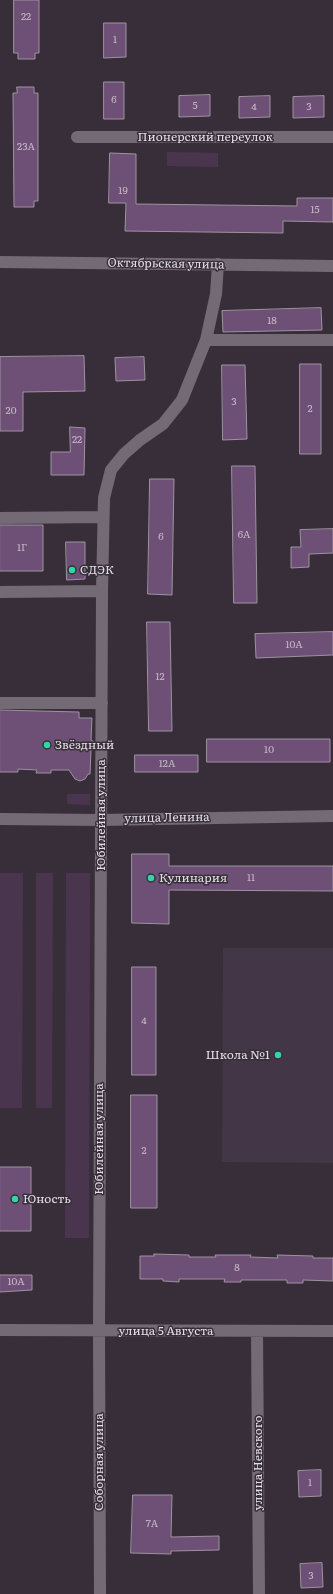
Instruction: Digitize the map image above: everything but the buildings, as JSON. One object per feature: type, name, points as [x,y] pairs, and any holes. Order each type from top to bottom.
[{"type":"street","name":"Пионерский переулок","points":[[78,137],[333,137]]},
{"type":"street","name":"Октябрьская улица","points":[[0,262],[333,266]]},
{"type":"street","name":"Юбилейная улица","points":[[99,1330],[102,591],[104,498],[111,470],[129,450],[163,424],[182,400],[206,340],[216,294],[218,264]]},
{"type":"street","points":[[206,340],[333,340]]},
{"type":"street","points":[[0,518],[103,517]]},
{"type":"street","points":[[0,592],[102,591]]},
{"type":"street","points":[[0,703],[102,704]]},
{"type":"street","name":"улица Ленина","points":[[0,819],[101,820],[333,816]]},
{"type":"street","name":"улица 5 Августа","points":[[0,1330],[333,1331]]},
{"type":"street","name":"Соборная улица","points":[[99,1330],[100,1594]]},
{"type":"street","name":"улица Невского","points":[[257,1331],[259,1594]]},
{"type":"shaded area","points":[[167,152],[218,153],[218,167],[167,166]]},
{"type":"shaded area","points":[[67,794],[90,794],[90,805],[67,804]]},
{"type":"shaded area","points":[[0,873],[23,873],[22,1108],[0,1108]]},
{"type":"shaded area","points":[[36,873],[53,873],[52,1108],[36,1108]]},
{"type":"shaded area","points":[[66,873],[90,873],[89,1238],[65,1238]]},
{"type":"shaded area","name":"Школа №1","points":[[223,948],[333,948],[333,1163],[222,1162]]},
{"type":"place","name":"СДЭК","points":[[72,570]]},
{"type":"place","name":"Звёздный","points":[[47,745]]},
{"type":"place","name":"Кулинария","points":[[151,878]]},
{"type":"place","name":"Школа №1","points":[[278,1055]]},
{"type":"place","name":"Юность","points":[[15,1199]]}]
